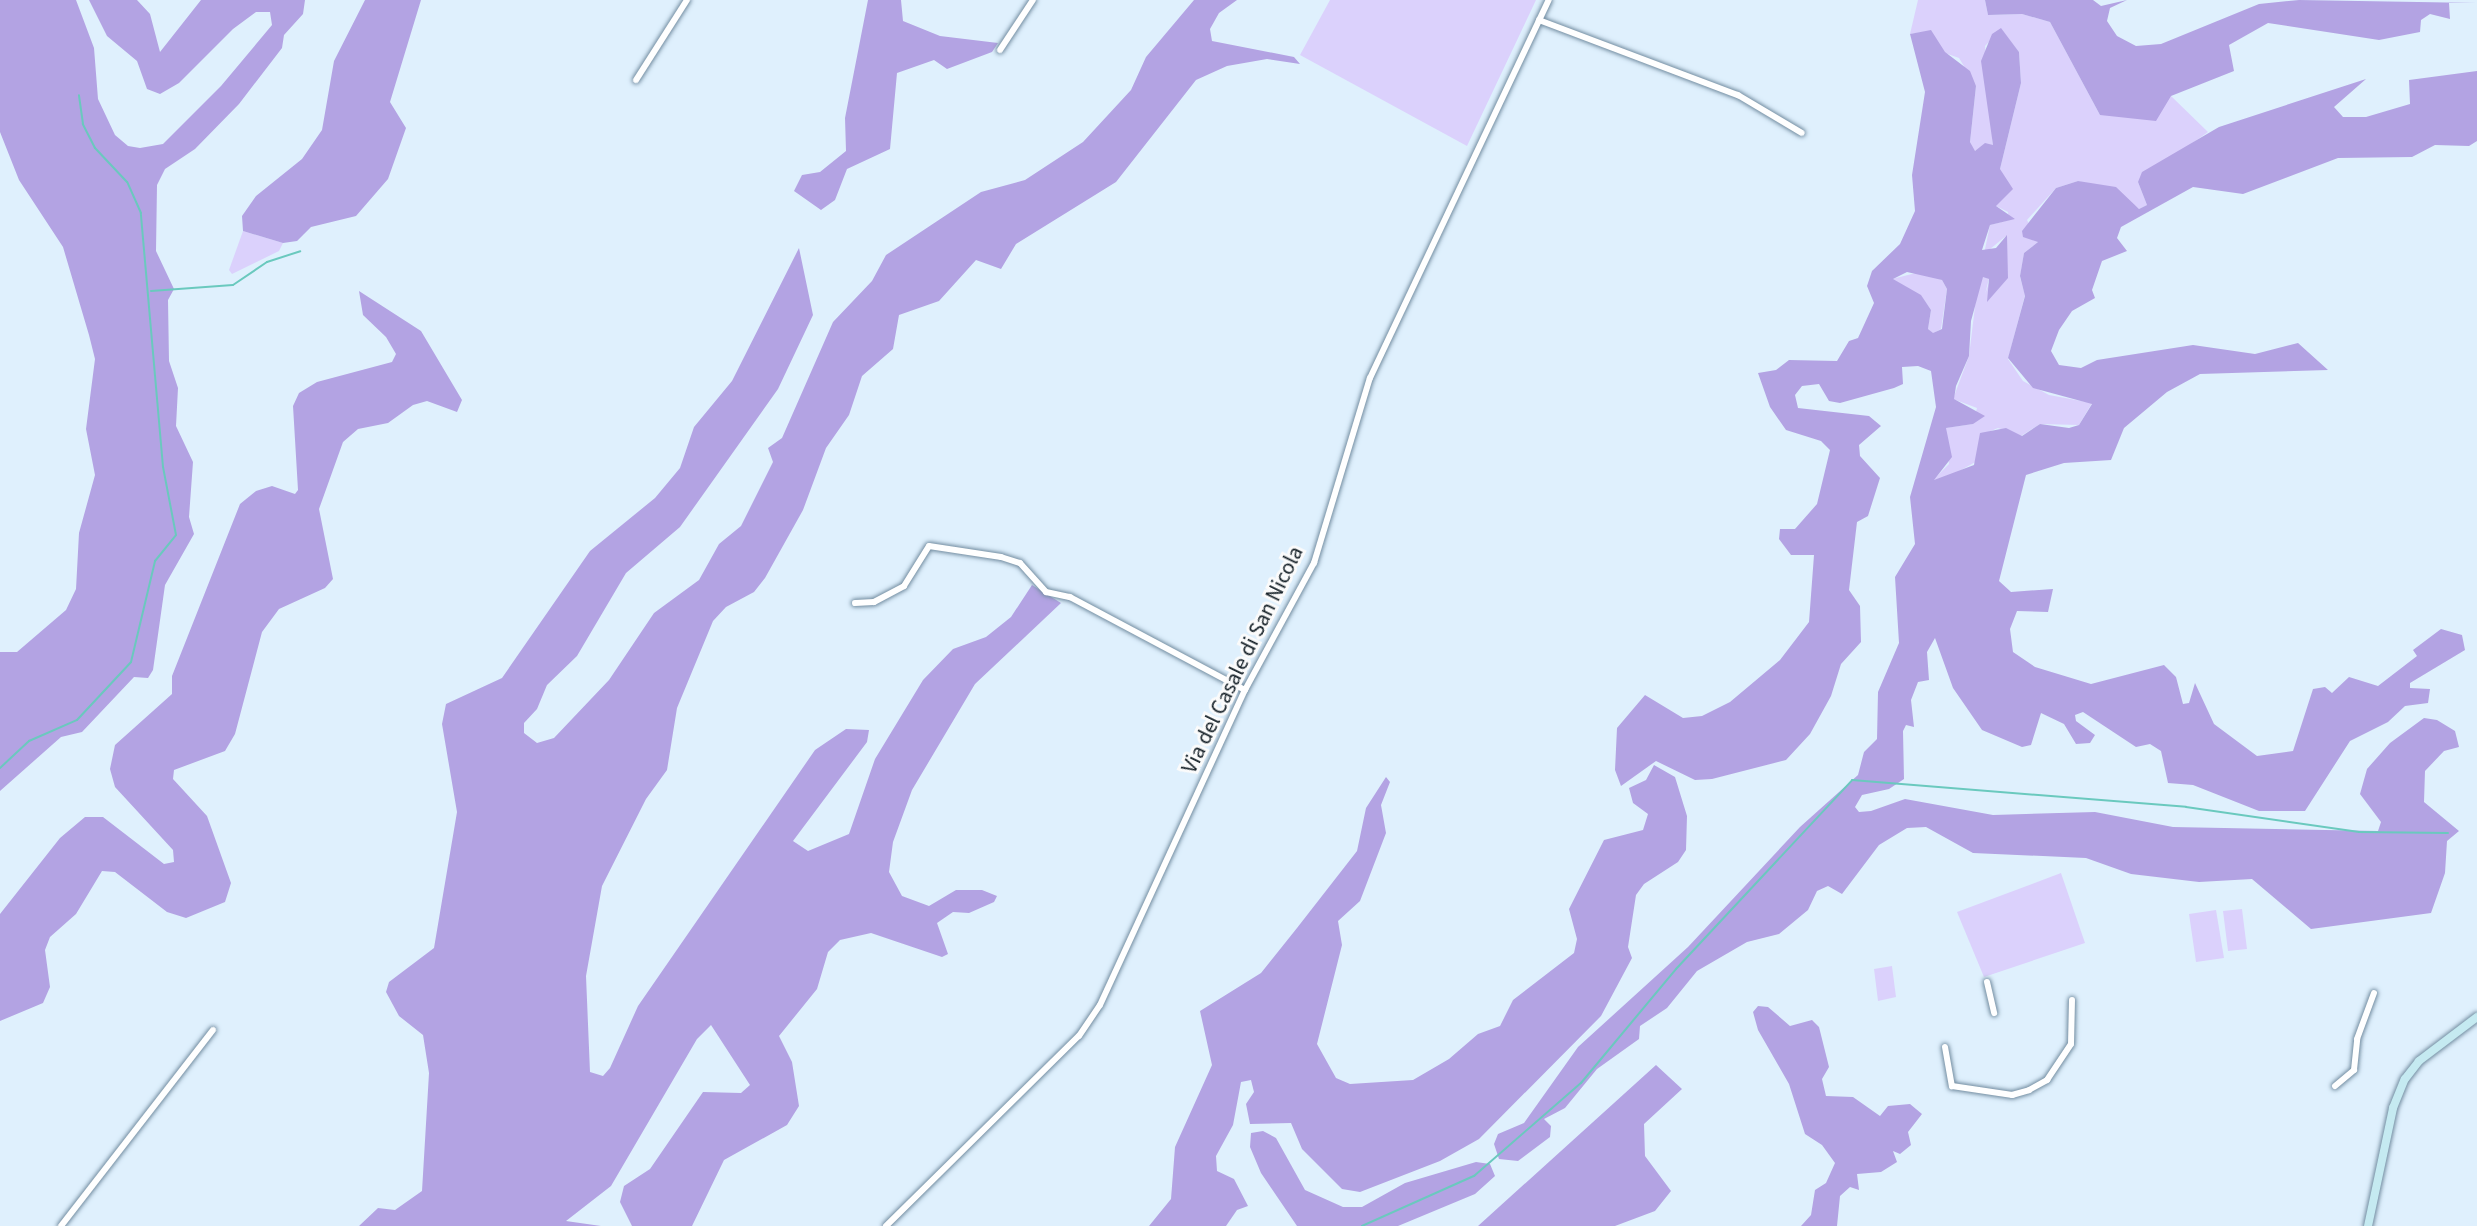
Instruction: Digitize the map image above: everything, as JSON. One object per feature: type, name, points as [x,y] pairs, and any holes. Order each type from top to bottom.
[{"type":"main road","points":[[2368,1226],[2393,1108],[2405,1079],[2419,1061],[2477,1017]]},
{"type":"street","points":[[636,80],[687,0]]},
{"type":"street","points":[[1000,50],[1033,0]]},
{"type":"street","name":"Via del Casale di San Nicola","points":[[886,1226],[1079,1036],[1100,1005],[1245,690],[1314,563],[1370,378],[1549,0]]},
{"type":"street","points":[[1539,20],[1738,95],[1802,133]]},
{"type":"street","points":[[855,603],[874,602],[904,586],[921,551],[929,546],[1001,557],[1020,563],[1046,592],[1070,597],[1245,690]]},
{"type":"street","points":[[1987,982],[1994,1013]]},
{"type":"street","points":[[2335,1086],[2354,1070],[2357,1039],[2374,993]]},
{"type":"street","points":[[1945,1047],[1952,1086],[2012,1095],[2029,1090],[2047,1080],[2071,1044],[2072,1000]]},
{"type":"street","points":[[61,1226],[213,1030]]},
{"type":"shaded area","points":[[0,0],[76,0],[94,48],[98,99],[115,135],[128,146],[140,148],[163,144],[221,86],[272,25],[270,12],[256,12],[233,29],[179,83],[160,94],[147,89],[137,61],[107,36],[89,0],[137,0],[150,14],[160,52],[201,0],[305,0],[303,14],[284,35],[282,48],[239,104],[195,149],[165,169],[157,185],[156,251],[174,289],[168,300],[169,361],[178,388],[176,426],[193,462],[189,517],[194,534],[165,585],[153,670],[148,678],[134,677],[82,732],[61,737],[0,791],[0,652],[17,652],[66,610],[76,589],[79,533],[95,475],[86,429],[95,359],[63,247],[19,180],[0,132]]},
{"type":"shaded area","points":[[365,0],[421,0],[390,102],[406,128],[388,179],[356,216],[311,227],[297,241],[283,243],[243,231],[242,216],[256,196],[302,159],[322,130],[334,61]]},
{"type":"shaded area","points":[[868,0],[901,0],[903,21],[940,36],[998,43],[992,52],[947,69],[934,60],[897,73],[890,149],[847,169],[835,200],[821,210],[794,191],[802,175],[820,172],[846,151],[845,118]]},
{"type":"shaded area","points":[[1194,0],[1237,0],[1219,13],[1210,29],[1212,41],[1294,57],[1300,64],[1267,59],[1227,66],[1196,80],[1116,182],[1016,244],[1001,269],[976,260],[939,301],[899,315],[893,349],[862,376],[849,415],[826,448],[803,510],[765,578],[754,592],[726,607],[713,621],[677,708],[667,770],[646,799],[602,886],[586,976],[590,1072],[603,1076],[610,1068],[638,1006],[815,750],[846,729],[869,730],[867,742],[793,841],[808,851],[849,834],[875,759],[923,680],[953,649],[986,637],[1011,617],[1032,585],[1061,603],[975,684],[912,790],[893,842],[889,872],[902,896],[929,906],[956,890],[982,890],[997,896],[994,902],[969,913],[953,912],[937,923],[948,954],[942,957],[871,933],[840,940],[828,952],[817,989],[779,1036],[792,1062],[799,1106],[787,1125],[724,1160],[692,1226],[632,1226],[620,1202],[624,1186],[650,1169],[703,1092],[741,1093],[750,1085],[711,1025],[697,1039],[611,1186],[566,1221],[601,1226],[359,1226],[378,1208],[395,1210],[422,1191],[429,1073],[423,1035],[399,1016],[386,992],[389,982],[434,948],[457,812],[442,724],[446,704],[502,678],[590,551],[655,498],[680,468],[694,427],[732,381],[799,248],[813,315],[778,389],[680,527],[626,573],[577,656],[547,685],[537,709],[524,723],[524,733],[537,743],[554,738],[609,680],[654,613],[699,580],[719,544],[741,526],[773,462],[768,448],[782,438],[833,322],[872,281],[886,255],[981,192],[1025,180],[1083,142],[1131,90],[1146,57]]},
{"type":"shaded area","points":[[1330,0],[1536,0],[1467,146],[1300,55]]},
{"type":"shaded area","points":[[1918,0],[1985,0],[1988,15],[2022,14],[2050,22],[2100,115],[2171,96],[2208,132],[2138,182],[2147,205],[2139,209],[2123,196],[2078,181],[2056,188],[2027,220],[2038,242],[2024,253],[2020,277],[2025,295],[2008,359],[2023,381],[2049,395],[2092,403],[2079,425],[2040,424],[2021,436],[1998,428],[1986,433],[1978,444],[1979,460],[1945,479],[1933,480],[1949,464],[1945,428],[1973,424],[1977,408],[1953,399],[1969,356],[1977,290],[1983,276],[1989,279],[1985,294],[2006,236],[1984,254],[1990,225],[2009,220],[2008,212],[1996,206],[2000,169],[2021,83],[2019,52],[2001,29],[1985,46],[1993,146],[1974,151],[1970,142],[1976,86],[1959,58],[1945,53],[1931,31],[1910,34]]},
{"type":"shaded area","points":[[1985,0],[2093,0],[2101,6],[2127,0],[2110,8],[2107,21],[2117,36],[2136,46],[2161,44],[2259,4],[2299,0],[2477,3],[2449,3],[2450,19],[2430,14],[2421,20],[2420,32],[2379,40],[2268,23],[2229,45],[2234,71],[2171,96],[2156,121],[2100,115],[2050,22],[2022,14],[1988,15]]},
{"type":"shaded area","points":[[2001,28],[2019,52],[2021,83],[2000,169],[2013,189],[1996,206],[2015,219],[1990,225],[1982,250],[1996,248],[2007,235],[2008,278],[1987,302],[1989,279],[1983,277],[1971,321],[1969,356],[1956,386],[1954,399],[1985,416],[1973,424],[1946,428],[1952,457],[1934,480],[1974,465],[1980,433],[2006,428],[2022,436],[2040,424],[2069,428],[2079,425],[2092,404],[2033,388],[2008,358],[2025,296],[2020,276],[2024,253],[2038,242],[2023,237],[2022,231],[2056,188],[2078,181],[2116,187],[2139,209],[2147,205],[2138,182],[2142,172],[2219,127],[2366,79],[2334,107],[2343,117],[2366,117],[2410,104],[2409,80],[2477,71],[2477,141],[2469,146],[2435,145],[2412,157],[2338,158],[2243,194],[2193,187],[2121,227],[2117,238],[2127,251],[2102,261],[2092,290],[2095,298],[2072,311],[2059,330],[2051,351],[2059,365],[2081,368],[2097,360],[2193,345],[2255,354],[2298,343],[2328,370],[2200,374],[2167,392],[2124,428],[2111,460],[2064,463],[2026,475],[1999,581],[2011,592],[2053,589],[2048,612],[2017,611],[2010,629],[2013,652],[2035,667],[2091,684],[2164,665],[2176,677],[2183,704],[2189,703],[2195,683],[2214,724],[2257,756],[2293,751],[2313,689],[2325,687],[2332,693],[2349,677],[2378,686],[2417,656],[2413,650],[2441,629],[2462,635],[2465,650],[2410,683],[2410,688],[2430,689],[2428,703],[2405,706],[2388,722],[2350,741],[2305,811],[2259,811],[2193,785],[2168,783],[2161,751],[2150,744],[2136,747],[2083,712],[2075,715],[2076,721],[2095,735],[2090,743],[2076,744],[2064,724],[2041,713],[2031,745],[2022,747],[1982,730],[1953,688],[1935,638],[1927,652],[1929,680],[1918,682],[1911,700],[1914,727],[1906,725],[1903,731],[1904,779],[1889,789],[1862,795],[1855,807],[1859,812],[1871,811],[1905,799],[1993,815],[2095,812],[2173,827],[2378,831],[2381,822],[2360,794],[2367,769],[2390,743],[2424,718],[2437,720],[2455,731],[2459,747],[2444,751],[2425,771],[2424,802],[2459,831],[2447,841],[2445,873],[2431,913],[2311,929],[2252,879],[2199,882],[2131,874],[2086,858],[1973,853],[1926,827],[1907,828],[1879,845],[1842,894],[1828,886],[1817,891],[1808,910],[1779,934],[1747,942],[1697,971],[1667,1008],[1640,1026],[1639,1039],[1597,1069],[1565,1108],[1544,1119],[1551,1126],[1550,1137],[1518,1161],[1499,1159],[1494,1144],[1498,1134],[1524,1123],[1578,1047],[1688,947],[1800,827],[1858,775],[1864,752],[1877,739],[1878,692],[1899,643],[1895,577],[1915,544],[1910,497],[1936,407],[1931,371],[1918,366],[1902,367],[1903,384],[1840,403],[1829,401],[1819,384],[1802,386],[1795,395],[1798,408],[1869,416],[1881,426],[1859,445],[1860,456],[1880,478],[1868,516],[1857,522],[1849,590],[1860,606],[1861,642],[1841,664],[1831,696],[1810,734],[1786,760],[1712,779],[1695,780],[1656,761],[1621,786],[1615,770],[1617,728],[1645,695],[1683,718],[1702,716],[1730,702],[1780,660],[1809,622],[1814,555],[1791,555],[1779,539],[1780,529],[1795,529],[1817,504],[1830,450],[1821,441],[1786,430],[1770,407],[1758,373],[1776,370],[1789,360],[1837,361],[1849,341],[1858,338],[1874,303],[1867,286],[1872,271],[1900,244],[1915,211],[1912,175],[1925,92],[1910,34],[1931,30],[1945,52],[1970,71],[1976,86],[1970,142],[1975,151],[1985,143],[1993,145],[1981,61],[1992,34]],"holes":[[[1907,272],[1942,280],[1947,289],[1942,329],[1933,333],[1928,329],[1931,310],[1921,295],[1893,279]]]},
{"type":"shaded area","points":[[243,231],[283,243],[279,251],[232,274],[229,270]]},
{"type":"shaded area","points":[[1920,272],[1942,280],[1947,289],[1941,329],[1932,334],[1928,329],[1931,310],[1921,296],[1892,279]]},
{"type":"shaded area","points":[[359,291],[421,331],[462,400],[457,412],[427,401],[413,405],[388,423],[358,429],[343,442],[319,509],[333,579],[325,588],[279,609],[262,632],[235,734],[225,751],[174,770],[173,779],[207,816],[231,883],[225,902],[186,918],[167,912],[115,872],[102,871],[76,914],[50,937],[45,950],[50,987],[43,1003],[0,1021],[0,914],[60,838],[85,817],[103,817],[164,864],[174,862],[173,850],[115,787],[110,769],[115,745],[172,694],[172,676],[240,504],[256,491],[272,486],[295,494],[298,490],[293,406],[299,393],[317,382],[392,362],[396,354],[386,337],[363,315]]},
{"type":"shaded area","points":[[1654,765],[1675,777],[1687,816],[1686,850],[1678,862],[1644,884],[1636,895],[1628,947],[1632,958],[1601,1016],[1479,1139],[1440,1161],[1360,1192],[1342,1189],[1302,1149],[1291,1123],[1250,1124],[1246,1104],[1254,1092],[1251,1080],[1241,1082],[1233,1125],[1216,1156],[1217,1171],[1234,1179],[1248,1206],[1237,1210],[1226,1226],[1149,1226],[1171,1199],[1175,1147],[1212,1065],[1200,1011],[1261,973],[1297,928],[1357,851],[1366,808],[1386,777],[1390,782],[1381,805],[1386,833],[1360,901],[1338,921],[1342,945],[1317,1044],[1336,1078],[1350,1084],[1413,1080],[1449,1059],[1478,1034],[1500,1026],[1513,1000],[1574,953],[1577,939],[1569,909],[1604,840],[1643,830],[1648,814],[1633,803],[1629,788],[1646,780]]},
{"type":"shaded area","points":[[2061,873],[2085,943],[1984,977],[1957,912]]},
{"type":"shaded area","points":[[2242,909],[2247,949],[2228,951],[2223,911]]},
{"type":"shaded area","points":[[2216,910],[2224,958],[2196,962],[2189,914]]},
{"type":"shaded area","points":[[1892,966],[1896,997],[1878,1001],[1874,969]]},
{"type":"shaded area","points":[[1758,1006],[1768,1007],[1790,1026],[1812,1020],[1819,1027],[1829,1067],[1822,1079],[1826,1096],[1853,1097],[1880,1116],[1888,1106],[1910,1104],[1922,1114],[1908,1132],[1911,1145],[1900,1154],[1893,1151],[1897,1162],[1881,1172],[1857,1174],[1859,1190],[1850,1187],[1840,1196],[1837,1226],[1801,1226],[1811,1215],[1815,1190],[1826,1183],[1835,1163],[1822,1145],[1805,1134],[1789,1084],[1758,1030],[1753,1012]]},
{"type":"shaded area","points":[[1656,1065],[1682,1089],[1644,1124],[1645,1156],[1671,1191],[1655,1211],[1615,1226],[1478,1226]]},
{"type":"shaded area","points":[[1263,1131],[1276,1138],[1305,1190],[1343,1207],[1362,1207],[1405,1183],[1476,1162],[1490,1164],[1495,1176],[1475,1194],[1398,1226],[1297,1226],[1261,1173],[1250,1147],[1251,1133]]},
{"type":"waterway","points":[[0,768],[29,741],[77,720],[131,662],[155,561],[176,535],[163,467],[141,213],[127,182],[95,148],[83,124],[79,95]]},
{"type":"waterway","points":[[151,291],[233,285],[267,262],[300,251]]},
{"type":"waterway","points":[[1362,1226],[1474,1176],[1581,1083],[1676,969],[1852,780],[2186,807],[2359,832],[2448,833]]}]
